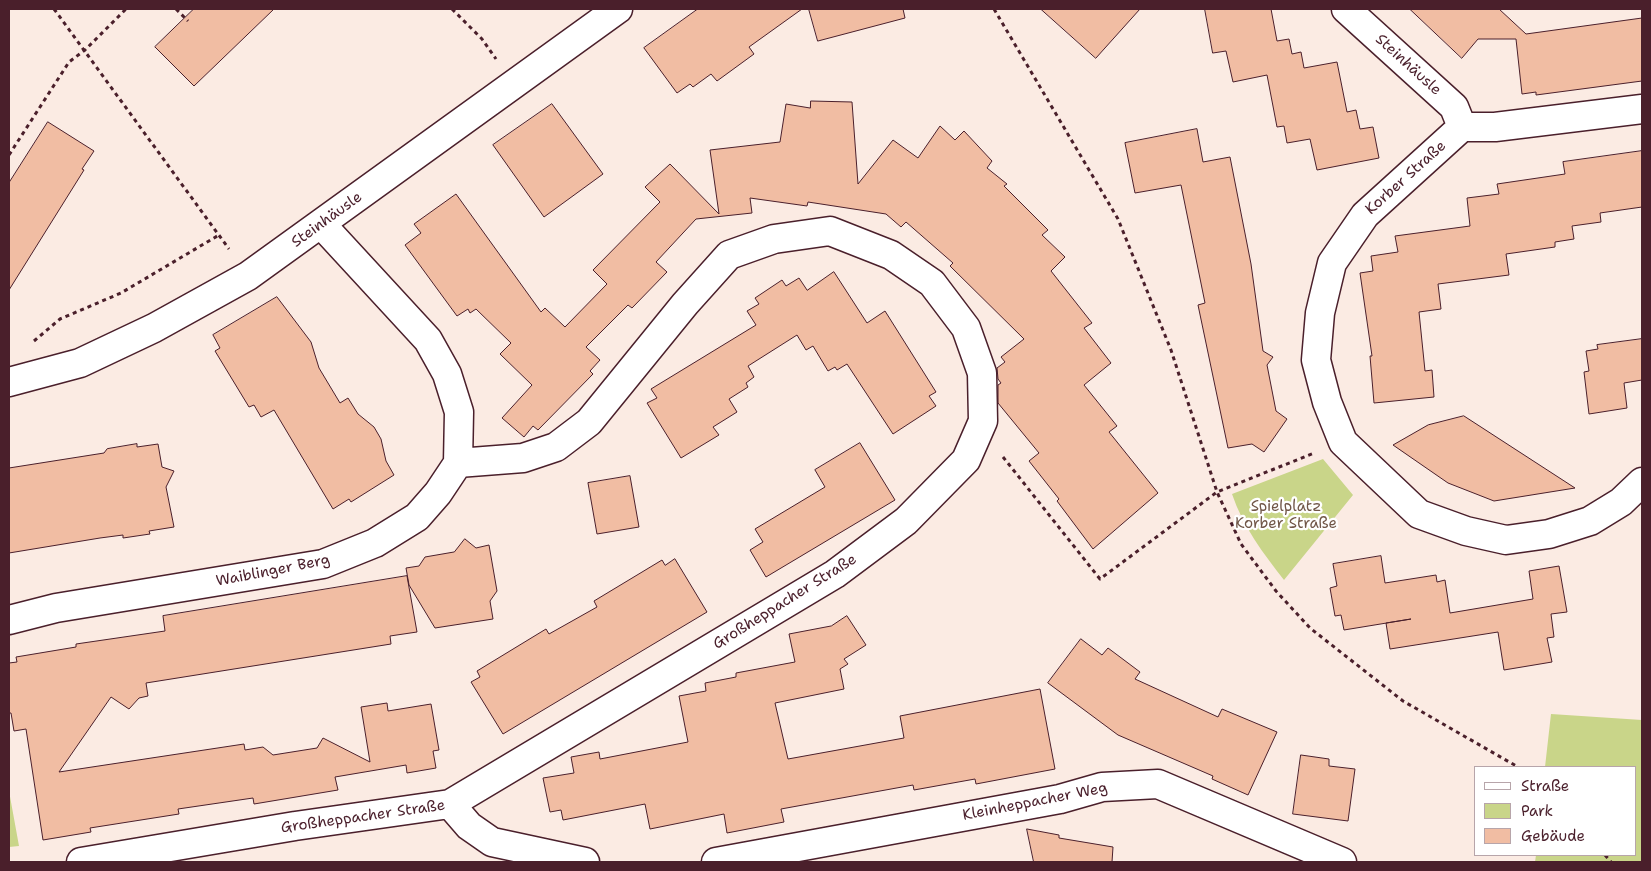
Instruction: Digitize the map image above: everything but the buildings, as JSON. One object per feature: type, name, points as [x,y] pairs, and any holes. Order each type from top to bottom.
[{"type":"street","name":"Steinhäusle","points":[[9,382],[80,363],[154,328],[248,276],[322,225],[618,9]]},
{"type":"street","name":"Steinhäusle","points":[[1346,9],[1454,107],[1462,127]]},
{"type":"street","points":[[1462,127],[1495,127],[1642,109]]},
{"type":"street","name":"Korber Straße","points":[[1462,127],[1365,214],[1332,263],[1320,313],[1316,360],[1327,402],[1342,442],[1419,514],[1466,530],[1506,540],[1549,534],[1590,522],[1621,502],[1642,482]]},
{"type":"street","points":[[322,225],[428,340],[442,365],[459,412],[458,463]]},
{"type":"street","name":"Großheppacher Straße","points":[[81,862],[295,826],[450,804],[836,574],[906,521],[966,460],[983,421],[982,373],[966,328],[932,283],[891,255],[830,231],[774,239],[729,255],[589,422],[556,447],[523,458],[458,463]]},
{"type":"street","name":"Waiblinger Berg","points":[[9,620],[56,608],[324,564],[375,543],[416,517],[438,493],[458,463]]},
{"type":"street","name":"Kleinheppacher Weg","points":[[716,862],[1060,799],[1102,787],[1158,784],[1342,862]]},
{"type":"street","points":[[450,804],[469,826],[492,842],[585,862]]},
{"type":"path","points":[[33,342],[60,319],[121,293],[220,235],[86,50],[54,9]]},
{"type":"path","points":[[9,155],[69,62],[86,50],[126,9]]},
{"type":"path","points":[[176,9],[188,21]]},
{"type":"path","points":[[452,9],[482,39]]},
{"type":"path","points":[[994,9],[1118,219],[1171,350],[1217,492],[1241,544],[1276,591],[1310,628],[1403,701],[1516,766]]},
{"type":"path","points":[[980,428],[1100,579],[1217,492],[1342,442]]},
{"type":"green space","name":"Spielplatz Korber Straße","points":[[1323,459],[1353,495],[1284,580],[1248,529],[1232,494]]},
{"type":"green space","points":[[1551,714],[1642,720],[1642,862],[1535,862],[1536,856],[1636,856],[1636,766],[1545,766]]},
{"type":"green space","points":[[9,791],[19,846],[9,847]]}]
